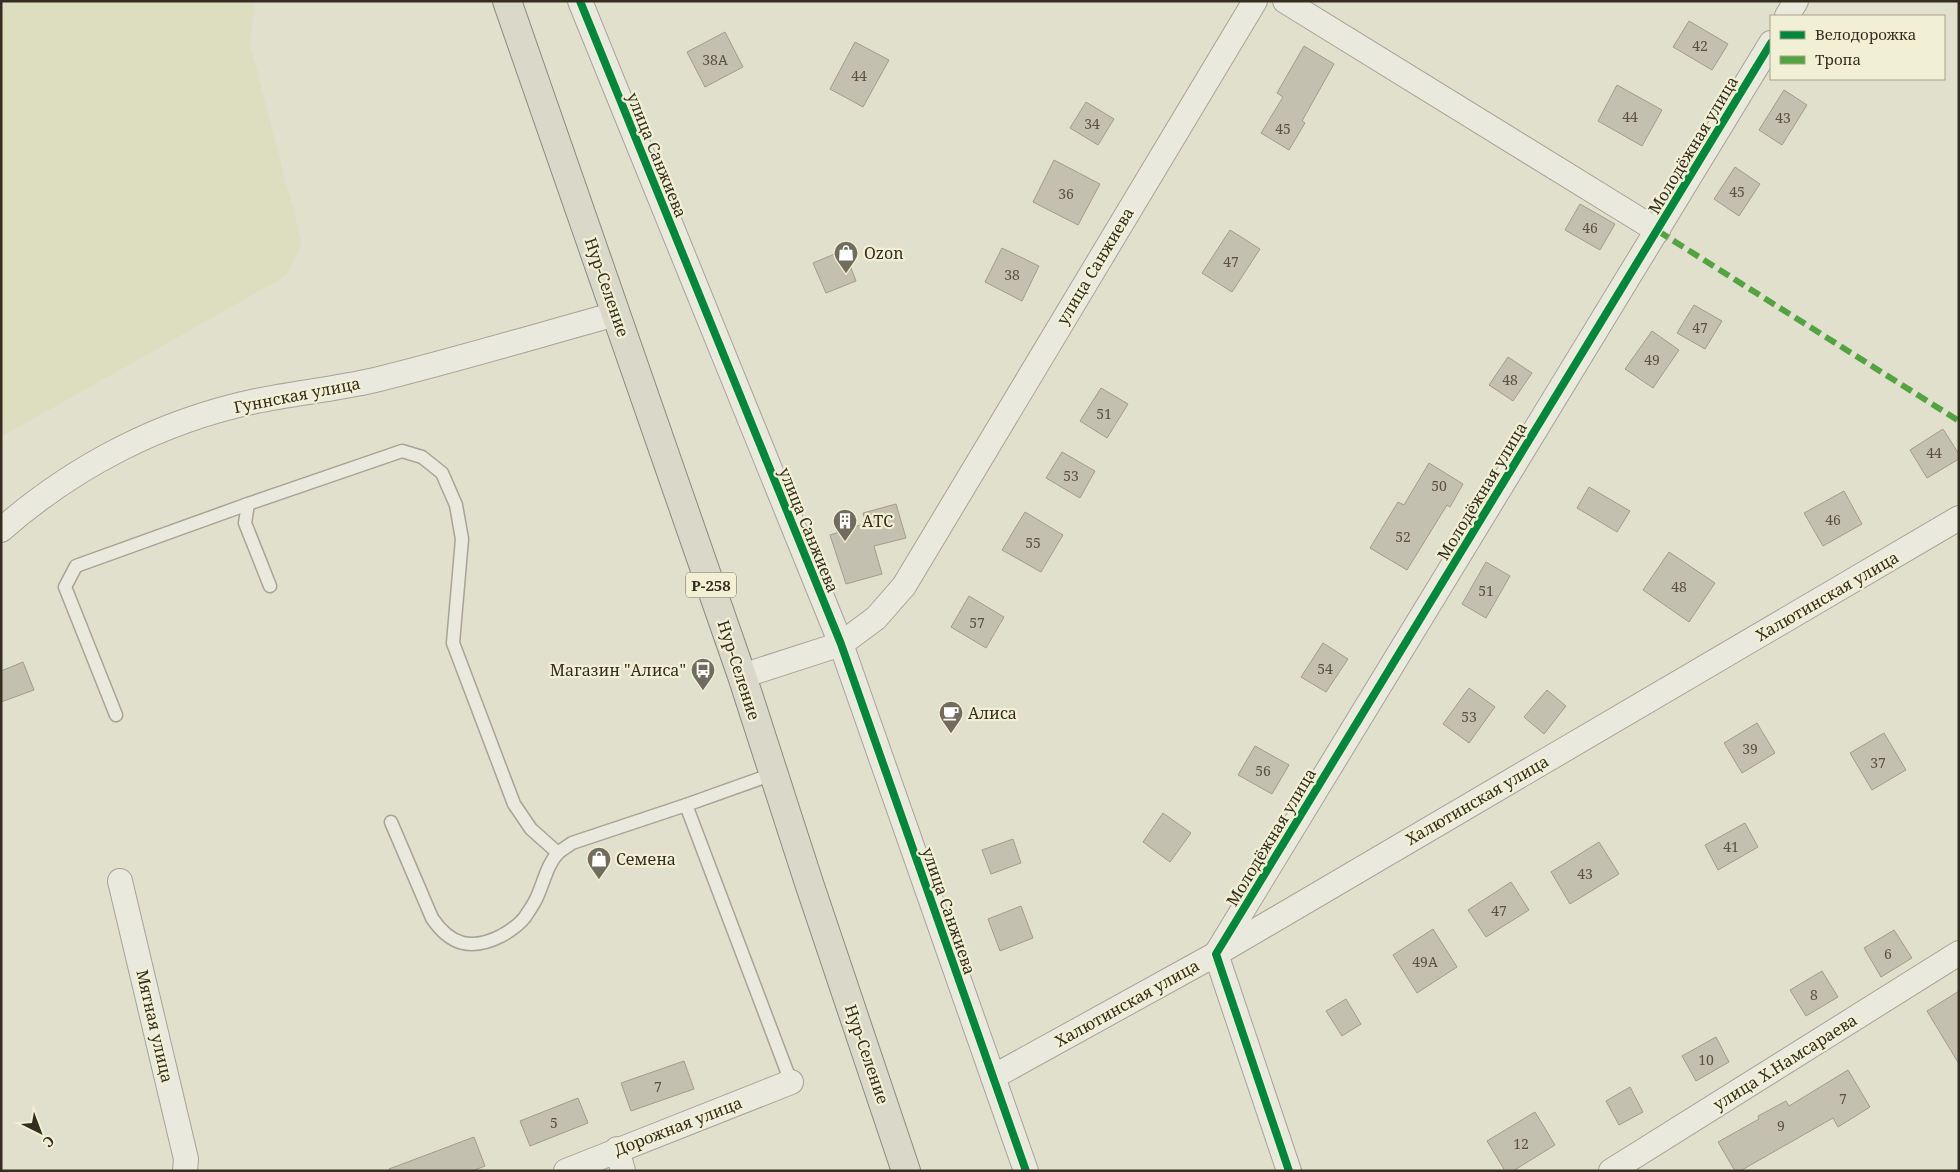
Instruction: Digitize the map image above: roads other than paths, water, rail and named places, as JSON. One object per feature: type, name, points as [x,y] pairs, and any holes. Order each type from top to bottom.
[{"type":"highway","name":"Нур-Селение","points":[[507,1],[742,676],[906,1171]]},
{"type":"street","name":"улица Санжиева","points":[[580,1],[840,644],[1026,1171]]},
{"type":"street","name":"улица Санжиева","points":[[742,676],[840,644],[876,618],[904,586],[1255,1]]},
{"type":"street","points":[[1285,1],[1658,231]]},
{"type":"street","points":[[1788,15],[1796,1]]},
{"type":"street","name":"Молодёжная улица","points":[[1216,954],[1658,231],[1770,44]]},
{"type":"street","name":"Гуннская улица","points":[[1,530],[45,494],[105,456],[140,440],[214,412],[254,402],[374,380],[616,314]]},
{"type":"street","name":"Халютинская улица","points":[[993,1076],[1216,954],[1959,518]]},
{"type":"street","name":"Мятная улица","points":[[120,881],[186,1159],[185,1171]]},
{"type":"street","name":"улица Х.Намсараева","points":[[1611,1171],[1959,953]]},
{"type":"street","points":[[1216,954],[1289,1171]]},
{"type":"street","name":"Дорожная улица","points":[[566,1171],[620,1160],[791,1082]]},
{"type":"lane","points":[[116,715],[65,587],[76,566],[402,451],[422,457],[442,473],[456,505],[462,539],[453,643],[514,804],[531,829],[558,853]]},
{"type":"lane","points":[[248,504],[245,523],[270,586]]},
{"type":"lane","points":[[391,822],[432,918],[441,932],[456,941],[472,945],[491,941],[510,931],[524,919],[537,898],[548,867],[558,853],[572,843],[773,774]]},
{"type":"lane","points":[[686,805],[791,1082]]},
{"type":"place","name":"Ozon","points":[[846,274]]},
{"type":"place","name":"АТС","points":[[845,542]]},
{"type":"place","name":"Магазин \"Алиса\"","points":[[703,691]]},
{"type":"place","name":"Алиса","points":[[951,734]]},
{"type":"place","name":"Семена","points":[[599,880]]}]
